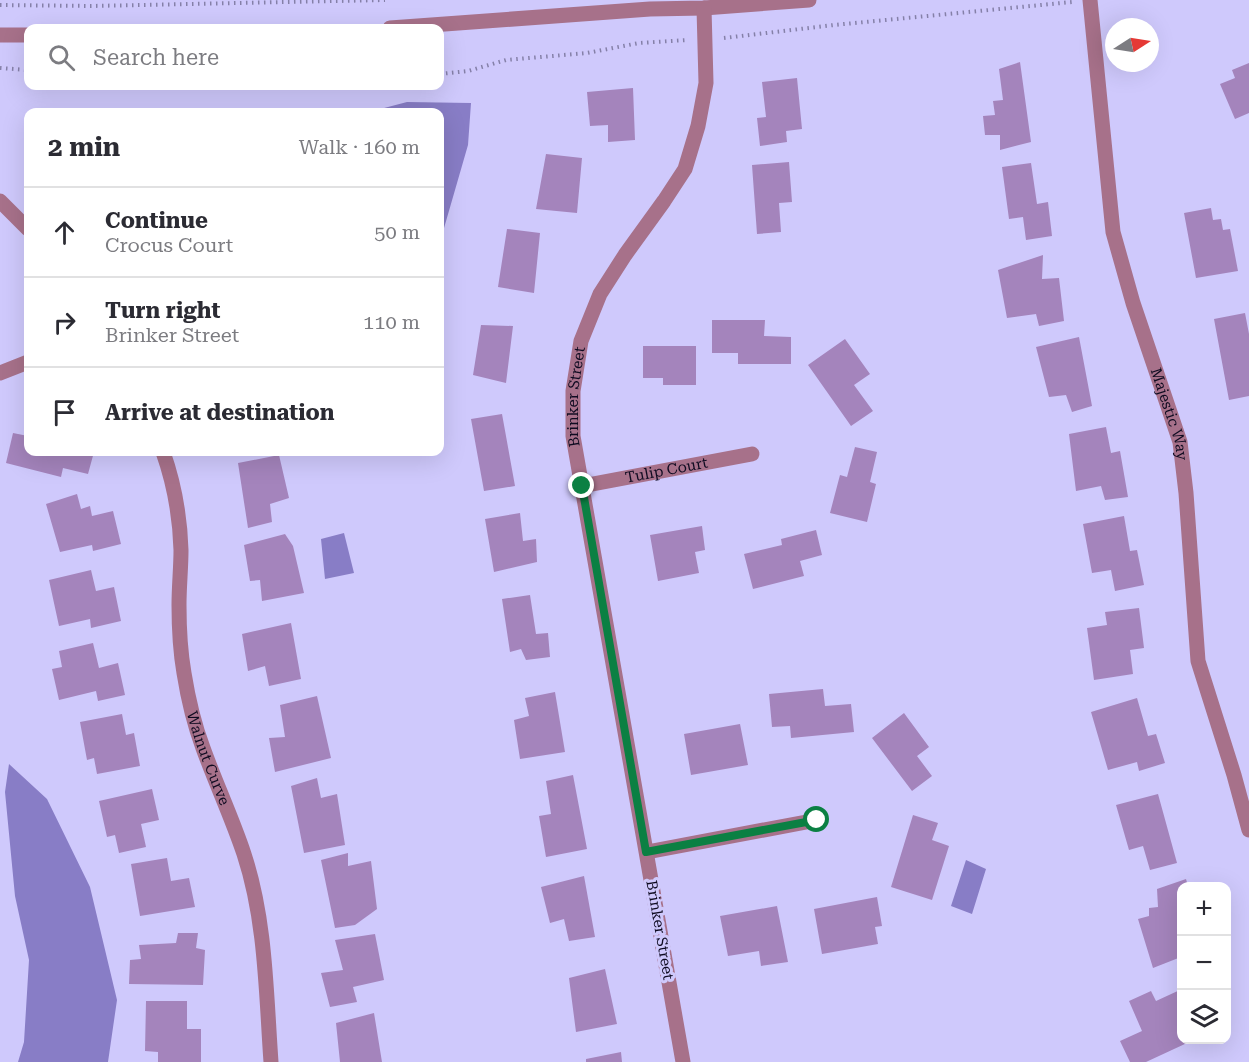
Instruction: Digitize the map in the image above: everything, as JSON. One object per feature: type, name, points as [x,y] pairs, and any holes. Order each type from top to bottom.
[{"type":"street","points":[[444,24],[809,0]]},
{"type":"street","name":"Majestic Way","points":[[1083,1],[1113,232],[1133,303],[1180,442],[1186,493],[1198,661],[1249,830]]},
{"type":"street","name":"Brinker Street","points":[[683,1062],[573,436],[573,391],[580,341],[600,294],[685,169],[698,126],[706,83],[704,8]]},
{"type":"street","points":[[0,34],[24,35]]},
{"type":"street","points":[[0,201],[24,225]]},
{"type":"street","points":[[0,373],[24,364]]},
{"type":"street","name":"Tulip Court","points":[[582,486],[752,454]]},
{"type":"street","name":"Walnut Curve","points":[[165,456],[177,503],[181,549],[180,637],[184,673],[202,746],[244,855],[255,894],[262,937],[271,1062]]},
{"type":"street","points":[[646,852],[817,820]]},
{"type":"path","points":[[0,5],[91,6],[385,0]]},
{"type":"path","points":[[444,74],[468,71],[506,60],[587,53],[639,43],[724,38],[1083,1]]},
{"type":"path","points":[[722,7],[724,38]]},
{"type":"path","points":[[0,68],[24,70]]},
{"type":"shaded area","points":[[407,102],[471,103],[468,145],[444,228],[444,108],[384,108]]},
{"type":"shaded area","points":[[344,533],[354,573],[325,579],[321,539]]},
{"type":"shaded area","points":[[9,764],[47,799],[90,887],[117,1000],[108,1062],[18,1062],[24,1042],[29,960],[15,896],[5,792]]},
{"type":"shaded area","points":[[966,860],[986,869],[972,914],[951,906]]},
{"type":"building","points":[[1020,62],[1031,142],[1000,150],[1000,135],[985,135],[983,116],[995,115],[993,101],[1003,100],[999,69]]},
{"type":"building","points":[[1249,63],[1249,113],[1235,119],[1220,84],[1235,78],[1232,70]]},
{"type":"building","points":[[797,78],[802,129],[786,131],[787,142],[760,146],[757,118],[766,117],[762,82]]},
{"type":"building","points":[[633,88],[635,140],[608,142],[608,125],[590,126],[587,92]]},
{"type":"building","points":[[546,154],[582,158],[577,213],[536,209]]},
{"type":"building","points":[[789,162],[792,202],[779,203],[781,232],[757,234],[752,165]]},
{"type":"building","points":[[1031,163],[1037,204],[1048,202],[1052,236],[1026,240],[1023,217],[1009,219],[1002,167]]},
{"type":"building","points":[[1211,208],[1213,220],[1221,219],[1223,230],[1230,229],[1238,271],[1196,278],[1184,213]]},
{"type":"building","points":[[507,229],[540,233],[534,293],[498,287]]},
{"type":"building","points":[[1043,255],[1042,279],[1059,278],[1064,321],[1039,326],[1036,314],[1007,318],[998,270]]},
{"type":"building","points":[[1245,313],[1249,334],[1249,396],[1229,400],[1214,319]]},
{"type":"building","points":[[712,320],[765,320],[764,336],[791,337],[791,364],[738,364],[738,353],[712,353]]},
{"type":"building","points":[[481,325],[513,326],[506,383],[473,375]]},
{"type":"building","points":[[1079,337],[1092,406],[1072,412],[1066,395],[1049,397],[1036,347]]},
{"type":"building","points":[[845,339],[870,374],[854,385],[873,411],[851,426],[808,365]]},
{"type":"building","points":[[643,346],[696,346],[696,385],[663,385],[663,378],[643,378]]},
{"type":"building","points":[[502,414],[515,486],[484,491],[471,419]]},
{"type":"building","points":[[1106,427],[1111,453],[1120,451],[1128,497],[1105,500],[1101,486],[1076,491],[1069,434]]},
{"type":"building","points":[[13,433],[24,435],[24,456],[93,456],[88,474],[63,468],[61,477],[6,463]]},
{"type":"building","points":[[855,447],[877,452],[870,482],[876,484],[867,522],[830,513],[840,475],[847,477]]},
{"type":"building","points":[[279,456],[289,498],[270,504],[272,522],[248,528],[238,463]]},
{"type":"building","points":[[77,494],[81,509],[90,506],[92,516],[113,511],[121,544],[93,551],[92,545],[60,552],[46,504]]},
{"type":"building","points":[[520,513],[523,541],[536,539],[537,562],[494,572],[485,519]]},
{"type":"building","points":[[1124,516],[1130,551],[1137,550],[1144,585],[1115,591],[1111,570],[1092,573],[1083,524]]},
{"type":"building","points":[[702,526],[705,550],[695,552],[699,573],[658,581],[650,535]]},
{"type":"building","points":[[816,530],[822,555],[800,561],[804,576],[753,589],[744,554],[782,545],[781,539]]},
{"type":"building","points":[[285,534],[293,546],[304,593],[262,601],[260,580],[250,581],[244,545]]},
{"type":"building","points":[[91,570],[96,591],[114,587],[121,621],[91,628],[90,619],[59,626],[49,580]]},
{"type":"building","points":[[530,595],[536,634],[548,633],[550,657],[526,660],[521,649],[510,652],[502,599]]},
{"type":"building","points":[[1139,608],[1144,648],[1130,650],[1133,674],[1094,680],[1087,628],[1107,625],[1105,612]]},
{"type":"building","points":[[291,623],[301,679],[269,686],[265,666],[248,671],[242,634]]},
{"type":"building","points":[[93,643],[99,668],[118,663],[125,695],[98,701],[96,691],[59,700],[52,669],[62,667],[59,651]]},
{"type":"building","points":[[823,689],[825,706],[851,704],[854,732],[791,738],[790,726],[772,727],[769,694]]},
{"type":"building","points":[[555,692],[565,752],[520,759],[514,720],[529,716],[525,698]]},
{"type":"building","points":[[317,696],[331,758],[275,772],[269,738],[285,737],[280,705]]},
{"type":"building","points":[[1137,698],[1148,736],[1156,734],[1165,763],[1139,771],[1137,762],[1108,770],[1091,712]]},
{"type":"building","points":[[904,713],[929,747],[917,756],[932,776],[912,791],[872,738]]},
{"type":"building","points":[[122,714],[126,735],[134,733],[140,766],[97,774],[94,758],[87,760],[80,722]]},
{"type":"building","points":[[740,724],[748,765],[691,775],[684,734]]},
{"type":"building","points":[[573,775],[587,849],[546,857],[539,816],[551,814],[546,781]]},
{"type":"building","points":[[317,778],[321,798],[337,794],[345,845],[304,853],[291,786]]},
{"type":"building","points":[[152,789],[159,820],[141,824],[146,847],[119,853],[115,835],[107,837],[99,801]]},
{"type":"building","points":[[1158,794],[1177,863],[1150,870],[1143,846],[1129,850],[1116,805]]},
{"type":"building","points":[[913,815],[938,823],[932,840],[949,846],[932,900],[891,887]]},
{"type":"building","points":[[348,853],[348,866],[371,861],[377,909],[355,925],[335,928],[321,860]]},
{"type":"building","points":[[167,858],[171,881],[189,878],[195,907],[140,916],[131,864]]},
{"type":"building","points":[[584,876],[595,937],[569,941],[564,919],[550,923],[541,887]]},
{"type":"building","points":[[1177,882],[1177,959],[1153,968],[1138,919],[1149,916],[1149,908],[1158,907],[1157,889]]},
{"type":"building","points":[[877,897],[882,926],[875,927],[878,944],[822,954],[814,909]]},
{"type":"building","points":[[777,906],[788,962],[761,966],[759,951],[728,956],[720,916]]},
{"type":"building","points":[[178,933],[198,933],[196,948],[205,950],[203,985],[129,984],[130,960],[141,959],[139,945],[176,943]]},
{"type":"building","points":[[375,934],[384,980],[353,987],[357,1002],[330,1007],[321,973],[343,970],[335,940]]},
{"type":"building","points":[[605,969],[617,1024],[576,1032],[569,978]]},
{"type":"building","points":[[1151,991],[1156,1001],[1177,991],[1177,1044],[1185,1044],[1146,1062],[1130,1062],[1120,1041],[1142,1031],[1129,1001]]},
{"type":"building","points":[[146,1001],[187,1001],[187,1029],[201,1029],[201,1062],[158,1062],[158,1052],[145,1051]]},
{"type":"building","points":[[374,1013],[382,1062],[340,1062],[336,1023]]},
{"type":"building","points":[[621,1052],[622,1062],[586,1062],[586,1059]]},
{"type":"route","points":[[582,486],[646,852],[817,820]]}]
